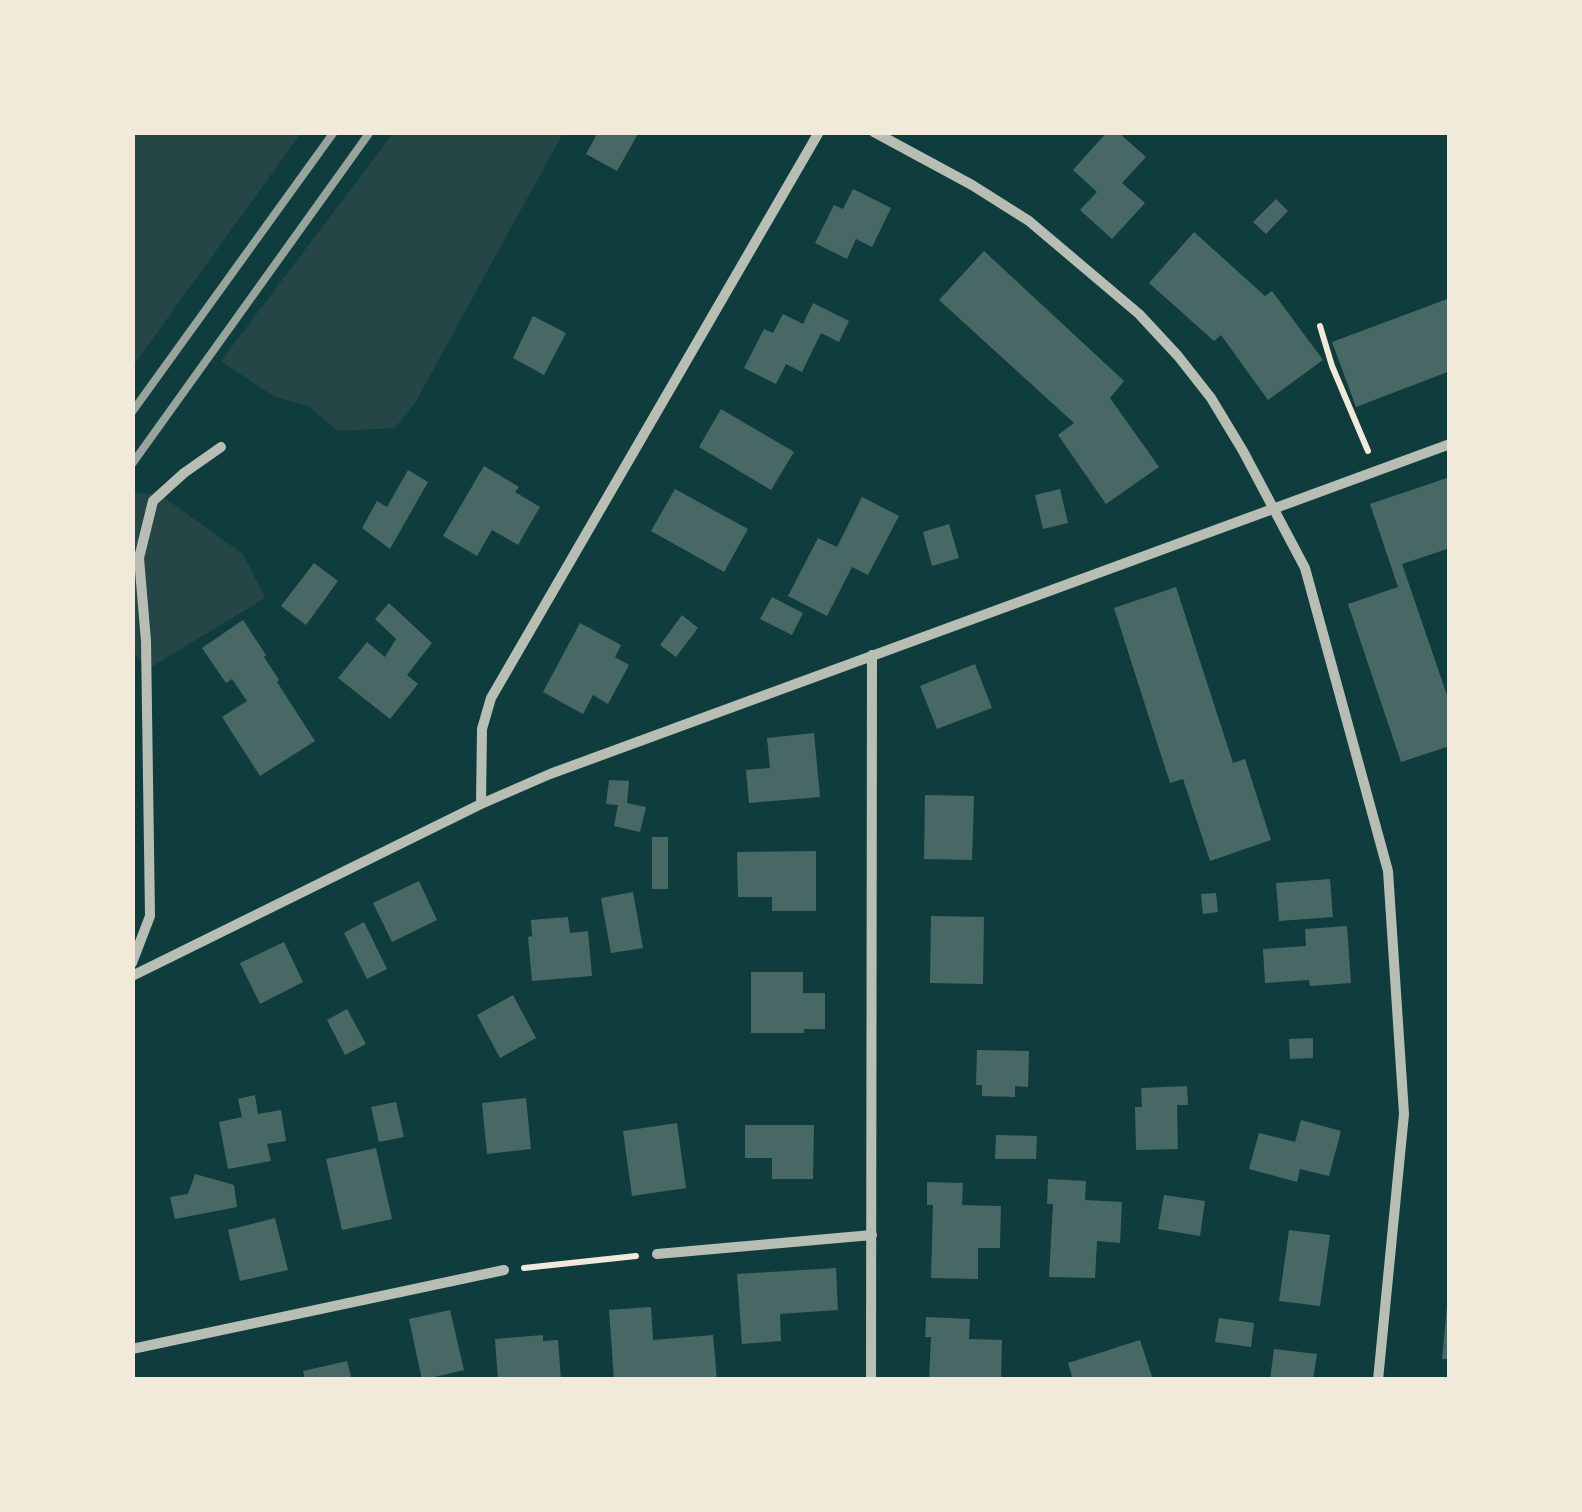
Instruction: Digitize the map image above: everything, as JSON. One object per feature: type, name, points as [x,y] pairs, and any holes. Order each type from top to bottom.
[{"type":"street","points":[[481,804],[482,729],[491,698],[819,132]]},
{"type":"street","points":[[874,132],[1030,221],[1139,314],[1210,398],[1305,568],[1388,871],[1404,1114],[1378,1380]]},
{"type":"street","points":[[132,976],[481,804],[550,774],[1450,444]]},
{"type":"street","points":[[132,963],[150,916],[146,641],[140,558],[153,500],[221,447]]},
{"type":"street","points":[[871,1380],[872,655]]},
{"type":"street","points":[[658,1254],[872,1236]]},
{"type":"street","points":[[132,1350],[504,1270]]},
{"type":"path","points":[[1320,326],[1332,366],[1376,470]]},
{"type":"path","points":[[504,1270],[658,1254]]},
{"type":"shaded area","points":[[132,133],[301,133],[133,366]]},
{"type":"shaded area","points":[[393,133],[563,133],[416,401],[395,428],[338,431],[308,406],[275,397],[221,361]]},
{"type":"shaded area","points":[[133,493],[159,494],[243,554],[265,598],[148,669],[133,652]]},
{"type":"building","points":[[598,132],[639,132],[617,171],[586,154]]},
{"type":"building","points":[[1107,132],[1118,132],[1146,157],[1122,183],[1145,203],[1112,239],[1080,210],[1097,192],[1073,170]]},
{"type":"building","points":[[853,189],[891,208],[872,247],[856,239],[847,259],[815,243],[834,205],[843,209]]},
{"type":"building","points":[[1276,199],[1288,211],[1266,234],[1253,222]]},
{"type":"building","points":[[1194,232],[1265,296],[1272,291],[1323,360],[1268,400],[1221,335],[1214,341],[1149,283]]},
{"type":"building","points":[[984,251],[1124,381],[1110,398],[1159,467],[1106,504],[1058,435],[1074,423],[939,300]]},
{"type":"building","points":[[1450,298],[1450,371],[1356,407],[1332,342]]},
{"type":"building","points":[[813,303],[849,321],[839,342],[821,333],[802,372],[786,364],[776,384],[744,368],[764,329],[773,333],[783,314],[803,324]]},
{"type":"building","points":[[533,316],[566,333],[544,375],[513,358]]},
{"type":"building","points":[[721,409],[794,452],[771,490],[699,447]]},
{"type":"building","points":[[484,466],[519,487],[515,492],[540,507],[518,545],[492,530],[477,556],[443,536]]},
{"type":"building","points":[[408,470],[428,482],[390,549],[362,528],[377,501],[387,507]]},
{"type":"building","points":[[1450,477],[1450,548],[1402,564],[1450,704],[1450,746],[1401,762],[1348,604],[1398,587],[1370,504]]},
{"type":"building","points":[[675,489],[748,529],[724,572],[651,531]]},
{"type":"building","points":[[1060,489],[1068,523],[1043,529],[1035,495]]},
{"type":"building","points":[[862,497],[899,516],[868,575],[852,567],[827,616],[788,596],[818,538],[837,547]]},
{"type":"building","points":[[949,524],[959,558],[932,566],[923,532]]},
{"type":"building","points":[[314,563],[338,581],[306,625],[281,606]]},
{"type":"building","points":[[1176,587],[1233,763],[1245,759],[1271,840],[1210,861],[1183,779],[1170,783],[1114,608]]},
{"type":"building","points":[[772,597],[803,613],[792,635],[760,619]]},
{"type":"building","points":[[389,603],[432,643],[407,675],[418,684],[390,719],[338,678],[367,642],[385,657],[396,639],[375,619]]},
{"type":"building","points":[[682,615],[698,628],[676,657],[660,645]]},
{"type":"building","points":[[243,620],[315,741],[260,776],[222,717],[247,701],[232,679],[226,683],[202,648]]},
{"type":"building","points":[[580,623],[621,645],[615,657],[629,665],[608,704],[593,695],[583,714],[543,692]]},
{"type":"building","points":[[975,664],[992,708],[937,729],[920,686]]},
{"type":"building","points":[[814,733],[820,797],[749,803],[746,770],[770,768],[767,738]]},
{"type":"building","points":[[609,780],[629,781],[627,803],[646,807],[640,832],[614,826],[618,805],[606,804]]},
{"type":"building","points":[[925,795],[974,796],[972,860],[924,859]]},
{"type":"building","points":[[652,837],[668,837],[668,889],[652,889]]},
{"type":"building","points":[[816,851],[816,911],[772,911],[772,897],[738,897],[737,852]]},
{"type":"building","points":[[1330,879],[1333,917],[1279,921],[1276,883]]},
{"type":"building","points":[[419,881],[437,920],[392,942],[373,903]]},
{"type":"building","points":[[633,892],[643,948],[611,953],[601,898]]},
{"type":"building","points":[[1216,893],[1218,912],[1203,914],[1201,894]]},
{"type":"building","points":[[931,916],[984,917],[983,984],[930,983]]},
{"type":"building","points":[[568,917],[570,933],[588,931],[592,976],[532,981],[528,937],[532,936],[531,920]]},
{"type":"building","points":[[364,922],[387,969],[367,979],[344,933]]},
{"type":"building","points":[[1347,926],[1351,983],[1265,983],[1263,949],[1306,946],[1305,929]]},
{"type":"building","points":[[284,942],[303,982],[260,1004],[240,963]]},
{"type":"building","points":[[751,972],[803,972],[803,993],[825,993],[825,1029],[751,1033]]},
{"type":"building","points":[[513,995],[536,1038],[500,1058],[477,1015]]},
{"type":"building","points":[[347,1009],[366,1044],[345,1055],[327,1020]]},
{"type":"building","points":[[1313,1038],[1313,1058],[1290,1059],[1289,1039]]},
{"type":"building","points":[[977,1050],[1029,1051],[1028,1087],[1015,1086],[1015,1097],[982,1096],[982,1085],[976,1085]]},
{"type":"building","points":[[1187,1086],[1188,1105],[1177,1105],[1178,1149],[1136,1150],[1135,1107],[1142,1107],[1141,1088]]},
{"type":"building","points":[[255,1095],[258,1114],[281,1110],[286,1141],[267,1144],[271,1161],[228,1169],[219,1122],[242,1117],[238,1099]]},
{"type":"building","points":[[526,1098],[531,1149],[487,1154],[482,1103]]},
{"type":"building","points":[[396,1102],[404,1137],[379,1142],[371,1107]]},
{"type":"building","points":[[1301,1120],[1341,1131],[1329,1176],[1300,1169],[1297,1182],[1249,1169],[1259,1133],[1295,1142]]},
{"type":"building","points":[[677,1123],[686,1188],[632,1196],[623,1131]]},
{"type":"building","points":[[745,1125],[814,1125],[813,1179],[772,1179],[772,1158],[745,1158]]},
{"type":"building","points":[[996,1135],[1037,1136],[1036,1159],[995,1159]]},
{"type":"building","points":[[376,1148],[392,1219],[342,1230],[326,1159]]},
{"type":"building","points":[[195,1174],[234,1185],[237,1207],[175,1219],[170,1197],[188,1194]]},
{"type":"building","points":[[1048,1179],[1086,1181],[1085,1200],[1122,1202],[1120,1243],[1097,1241],[1095,1278],[1049,1277],[1053,1204],[1047,1204]]},
{"type":"building","points":[[927,1182],[963,1183],[962,1205],[1001,1206],[1000,1248],[978,1248],[978,1279],[931,1278],[933,1205],[927,1205]]},
{"type":"building","points":[[1164,1195],[1205,1201],[1200,1236],[1158,1229]]},
{"type":"building","points":[[275,1218],[288,1270],[240,1281],[228,1230]]},
{"type":"building","points":[[1289,1230],[1330,1235],[1320,1306],[1279,1301]]},
{"type":"building","points":[[836,1268],[838,1310],[780,1314],[781,1341],[742,1344],[737,1274]]},
{"type":"building","points":[[1447,1306],[1450,1359],[1442,1359]]},
{"type":"building","points":[[651,1307],[653,1340],[713,1335],[717,1380],[614,1380],[609,1310]]},
{"type":"building","points":[[450,1310],[464,1370],[422,1380],[409,1319]]},
{"type":"building","points":[[926,1317],[970,1319],[969,1339],[1002,1340],[1001,1380],[929,1380],[931,1337],[925,1337]]},
{"type":"building","points":[[1219,1318],[1254,1323],[1251,1347],[1215,1342]]},
{"type":"building","points":[[543,1335],[543,1341],[558,1340],[561,1380],[498,1380],[495,1339]]},
{"type":"building","points":[[1140,1340],[1153,1380],[1073,1380],[1068,1363]]},
{"type":"building","points":[[1274,1349],[1317,1354],[1313,1380],[1270,1380]]},
{"type":"building","points":[[347,1361],[352,1380],[305,1380],[303,1371]]},
{"type":"railway","points":[[132,412],[334,132]]},
{"type":"railway","points":[[132,464],[370,132]]}]
